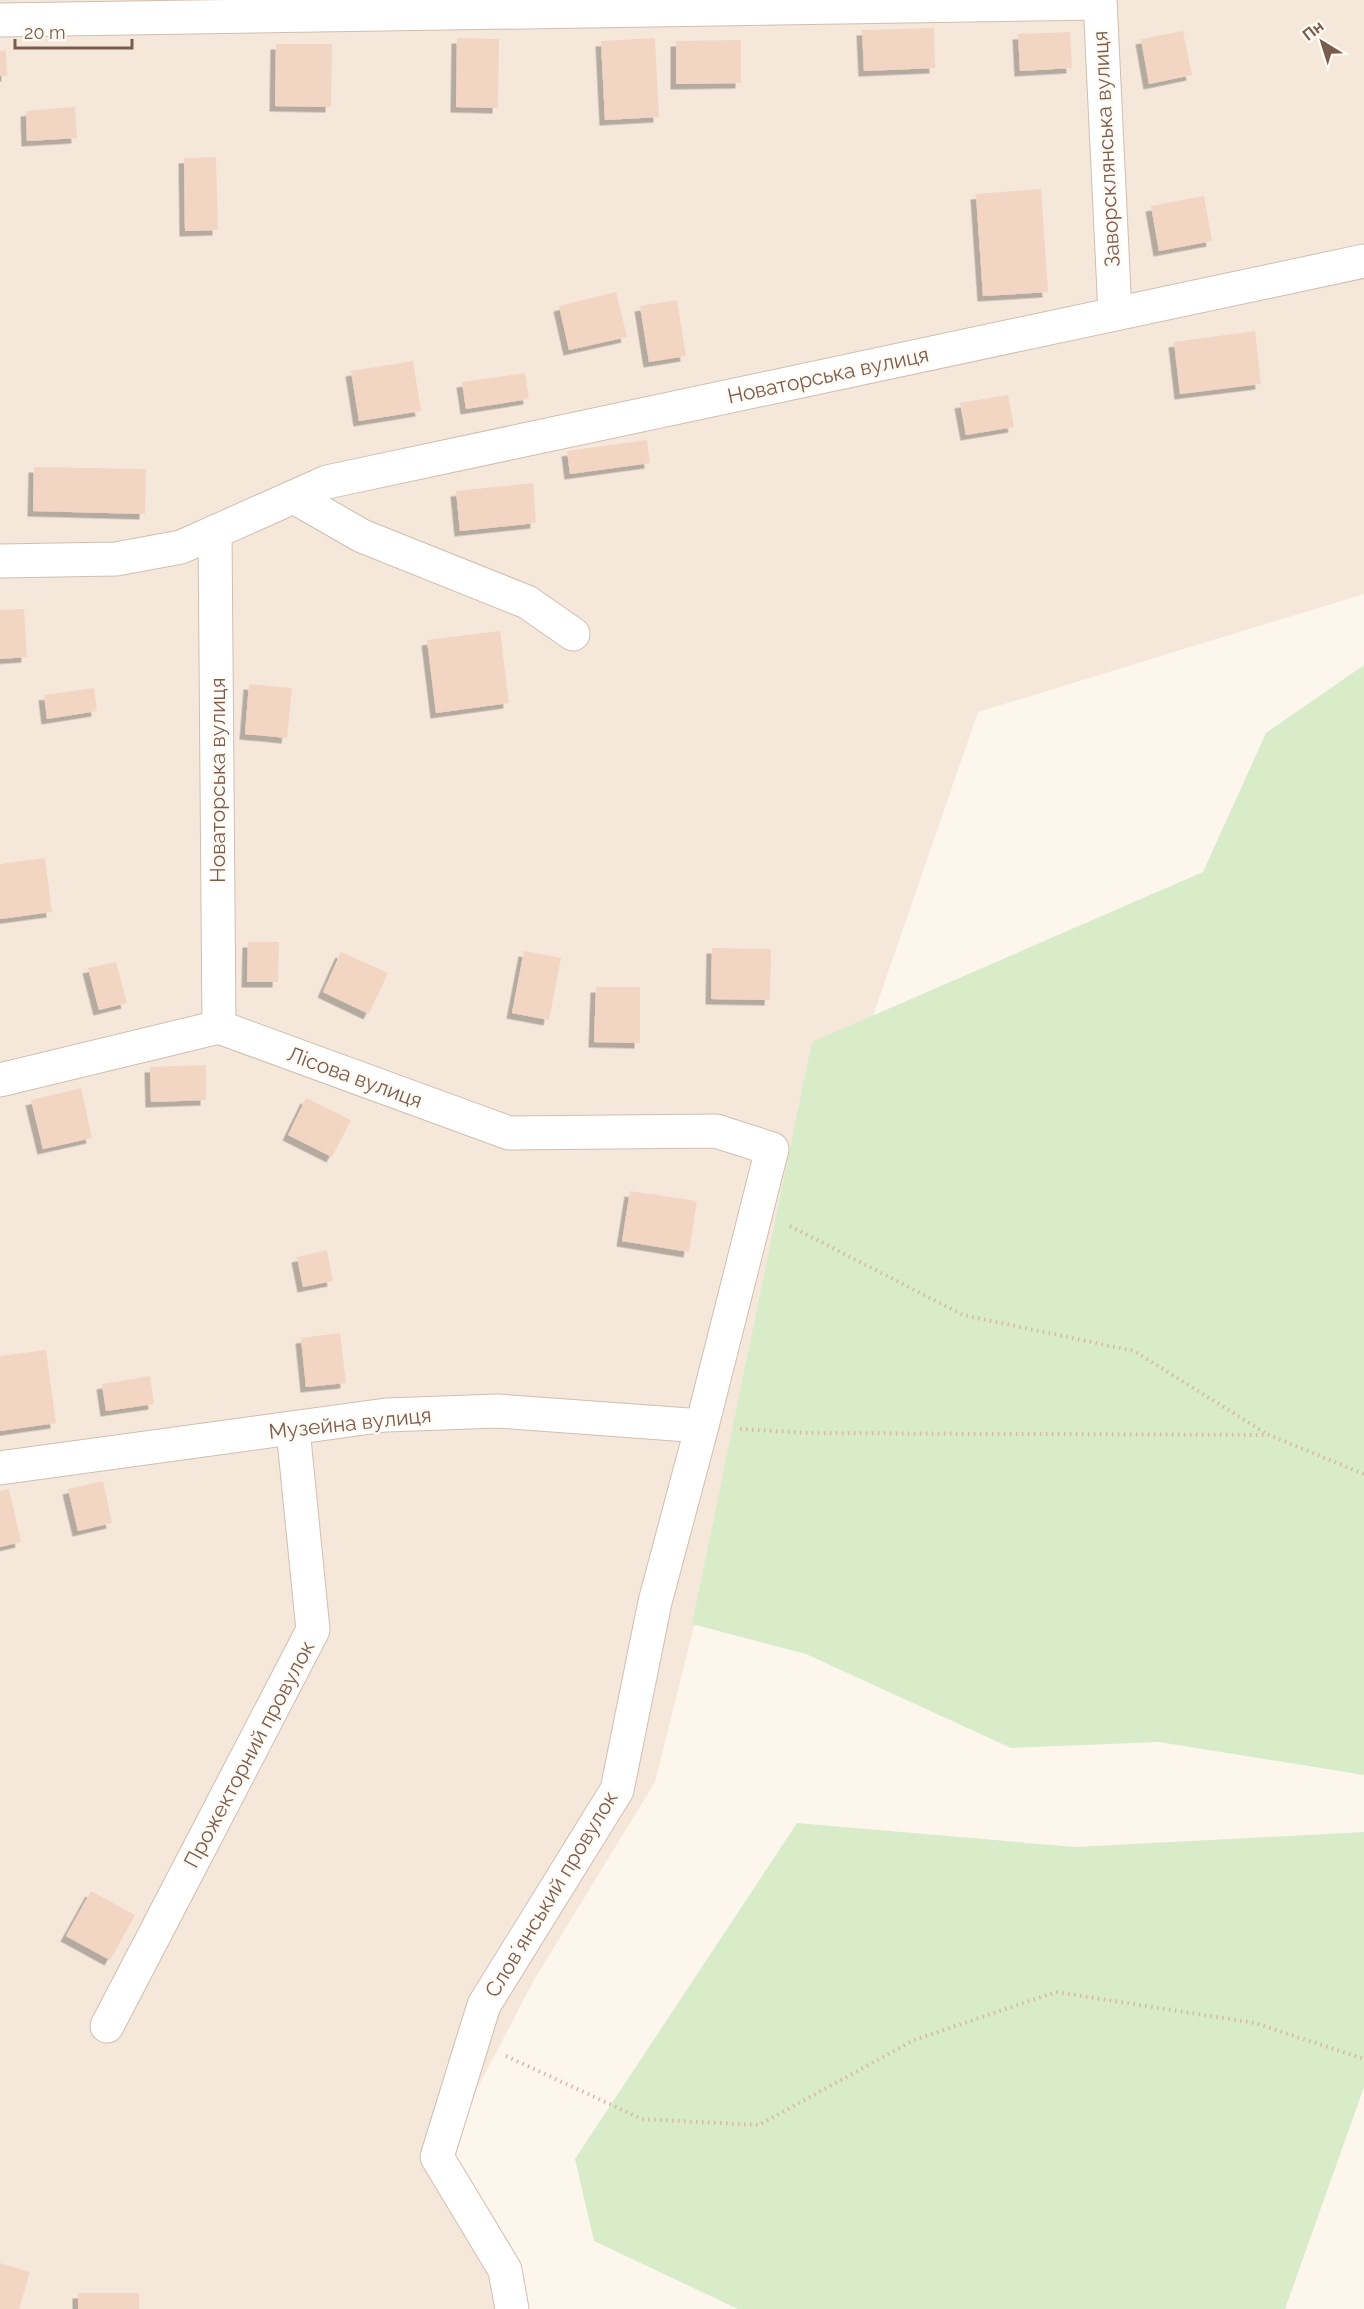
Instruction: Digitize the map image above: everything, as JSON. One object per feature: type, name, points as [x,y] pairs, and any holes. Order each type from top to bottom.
[{"type":"street","name":"Заворсклянська вулиця","points":[[0,20],[1099,1],[1115,314]]},
{"type":"street","name":"Новаторська вулиця","points":[[0,561],[116,559],[182,547],[327,482],[1364,261]]},
{"type":"street","points":[[294,497],[362,537],[527,602],[573,634]]},
{"type":"street","name":"Новаторська вулиця","points":[[215,532],[219,1027]]},
{"type":"street","points":[[0,1080],[219,1027]]},
{"type":"street","name":"Лісова вулиця","points":[[219,1027],[509,1133],[716,1131],[772,1149],[757,1209]]},
{"type":"street","name":"Словʼянський провулок","points":[[512,2309],[506,2270],[437,2157],[484,2005],[617,1790],[654,1602],[702,1426],[757,1209]]},
{"type":"street","name":"Музейна вулиця","points":[[0,1468],[386,1415],[498,1411],[702,1426]]},
{"type":"street","name":"Прожекторний провулок","points":[[107,2026],[313,1630],[293,1429]]},
{"type":"path","points":[[757,1209],[963,1315],[1134,1351],[1269,1435],[1364,1474]]},
{"type":"path","points":[[702,1426],[809,1433],[1269,1435]]},
{"type":"path","points":[[473,2041],[642,2119],[759,2125],[914,2040],[1056,1992],[1255,2023],[1364,2060]]},
{"type":"shaded area","points":[[0,0],[1364,0],[1364,594],[978,712],[777,1294],[655,1782],[534,1980],[430,2179],[516,2309],[0,2309]]},
{"type":"green space","points":[[1364,665],[1364,1775],[1159,1742],[1011,1748],[806,1654],[692,1624],[812,1042],[1203,872],[1266,733]]},
{"type":"green space","points":[[797,1823],[1075,1847],[1364,1832],[1364,2087],[1285,2309],[738,2309],[594,2241],[575,2159]]},
{"type":"building","points":[[934,28],[935,68],[864,71],[862,30]]},
{"type":"building","points":[[1183,31],[1192,75],[1149,84],[1141,39]]},
{"type":"building","points":[[1070,32],[1072,68],[1020,71],[1018,34]]},
{"type":"building","points":[[457,38],[499,39],[498,108],[456,107]]},
{"type":"building","points":[[655,38],[659,117],[605,120],[601,41]]},
{"type":"building","points":[[741,40],[741,83],[676,84],[676,41]]},
{"type":"building","points":[[276,44],[332,44],[331,107],[275,106]]},
{"type":"building","points":[[6,50],[7,76],[0,76],[0,51]]},
{"type":"building","points":[[75,107],[77,138],[27,141],[26,111]]},
{"type":"building","points":[[216,157],[218,230],[185,231],[184,158]]},
{"type":"building","points":[[1041,189],[1048,292],[983,296],[976,194]]},
{"type":"building","points":[[1204,196],[1212,241],[1159,251],[1151,206]]},
{"type":"building","points":[[616,292],[627,337],[569,350],[559,306]]},
{"type":"building","points":[[677,300],[686,356],[649,362],[640,306]]},
{"type":"building","points":[[1255,331],[1261,384],[1180,394],[1174,342]]},
{"type":"building","points":[[413,361],[421,411],[359,421],[351,371]]},
{"type":"building","points":[[525,373],[529,399],[466,409],[462,382]]},
{"type":"building","points":[[1008,395],[1014,427],[966,435],[960,403]]},
{"type":"building","points":[[647,440],[650,463],[570,474],[567,451]]},
{"type":"building","points":[[34,467],[146,469],[145,514],[33,511]]},
{"type":"building","points":[[533,483],[536,523],[460,531],[456,491]]},
{"type":"building","points":[[24,609],[27,657],[0,659],[0,610]]},
{"type":"building","points":[[500,631],[509,703],[436,713],[427,640]]},
{"type":"building","points":[[249,684],[292,688],[287,738],[245,734]]},
{"type":"building","points":[[94,688],[97,711],[47,719],[44,695]]},
{"type":"building","points":[[45,858],[52,912],[0,919],[0,864]]},
{"type":"building","points":[[248,942],[279,942],[278,982],[247,982]]},
{"type":"building","points":[[712,948],[771,949],[770,1000],[711,999]]},
{"type":"building","points":[[524,951],[561,958],[549,1020],[512,1013]]},
{"type":"building","points":[[341,952],[388,973],[369,1014],[323,992]]},
{"type":"building","points":[[116,962],[127,1003],[99,1010],[88,968]]},
{"type":"building","points":[[596,987],[640,987],[640,1043],[594,1042]]},
{"type":"building","points":[[206,1065],[206,1100],[151,1102],[150,1067]]},
{"type":"building","points":[[81,1088],[92,1138],[43,1149],[31,1100]]},
{"type":"building","points":[[306,1098],[351,1120],[332,1157],[288,1135]]},
{"type":"building","points":[[630,1191],[697,1201],[689,1252],[622,1241]]},
{"type":"building","points":[[327,1250],[333,1281],[303,1287],[297,1257]]},
{"type":"building","points":[[340,1333],[346,1383],[306,1387],[301,1338]]},
{"type":"building","points":[[46,1350],[56,1423],[0,1431],[0,1356]]},
{"type":"building","points":[[150,1376],[154,1404],[106,1411],[102,1384]]},
{"type":"building","points":[[103,1481],[112,1523],[78,1531],[68,1489]]},
{"type":"building","points":[[9,1489],[21,1542],[0,1547],[0,1491]]},
{"type":"building","points":[[91,1891],[135,1915],[110,1960],[66,1936]]},
{"type":"building","points":[[0,2263],[30,2272],[19,2309],[0,2309]]},
{"type":"building","points":[[78,2293],[139,2293],[139,2309],[78,2309]]}]
